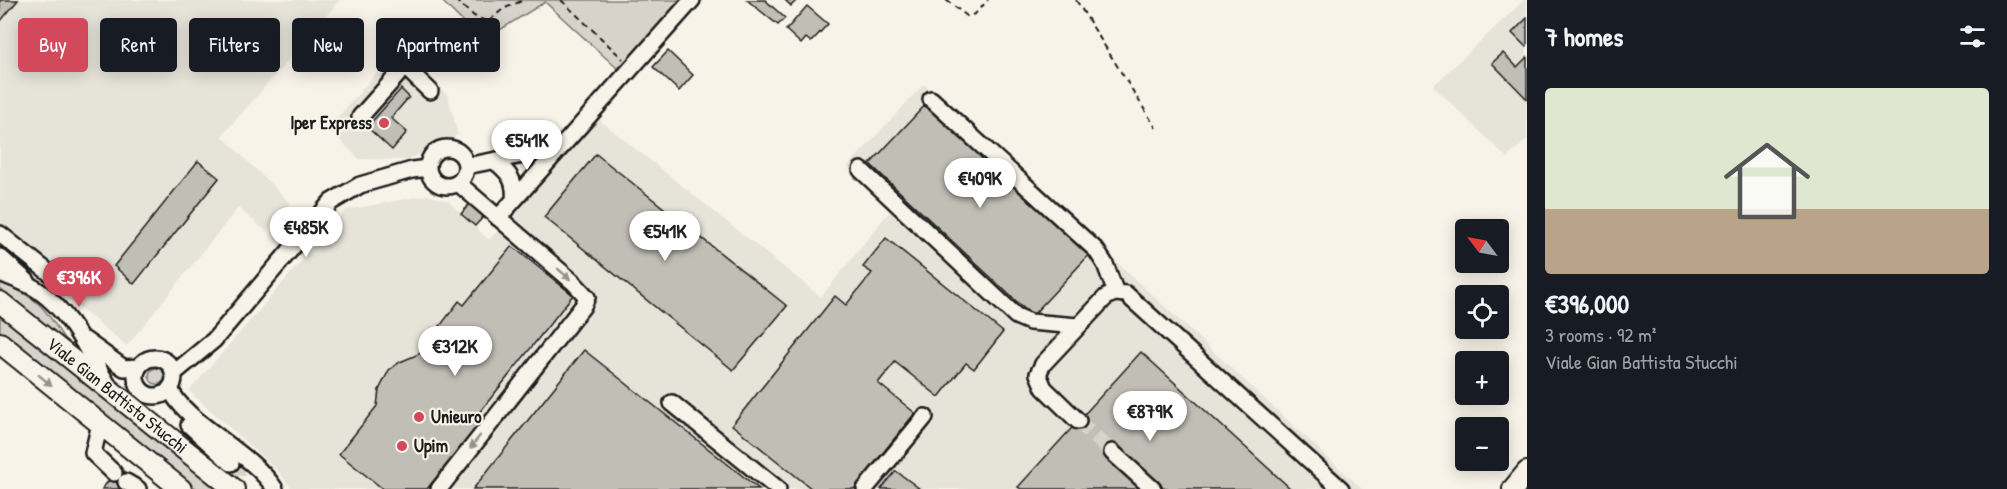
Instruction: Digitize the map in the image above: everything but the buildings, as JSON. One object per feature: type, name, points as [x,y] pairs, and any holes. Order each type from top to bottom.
[{"type":"main road","name":"Viale Gian Battista Stucchi","points":[[0,303],[234,489]]},
{"type":"main road","name":"Viale Gian Battista Stucchi","points":[[0,343],[170,486]]},
{"type":"main road","points":[[1514,489],[1527,472]]},
{"type":"street","points":[[498,218],[692,0]]},
{"type":"street","points":[[360,117],[400,72]]},
{"type":"street","points":[[410,72],[430,91]]},
{"type":"street","points":[[931,99],[1096,250],[1105,264],[1116,293]]},
{"type":"street","points":[[439,489],[583,306],[586,297],[458,183],[441,185],[432,178],[428,168],[433,155],[447,148],[462,155],[466,166],[458,183]]},
{"type":"street","points":[[466,166],[559,148]]},
{"type":"street","points":[[494,161],[512,178],[515,190],[514,200]]},
{"type":"street","points":[[194,355],[147,360],[138,367],[136,373],[138,386],[148,394],[168,386],[194,355],[214,340],[331,202],[360,185],[412,170],[428,168]]},
{"type":"street","points":[[861,170],[1016,316],[1030,321],[1078,326]]},
{"type":"street","points":[[0,234],[61,282]]},
{"type":"street","points":[[0,257],[52,301],[81,337],[113,393]]},
{"type":"street","points":[[0,273],[36,289]]},
{"type":"street","points":[[1078,421],[1044,388],[1038,374],[1043,364],[1078,326],[1106,297],[1116,293],[1133,298],[1341,489]]},
{"type":"street","points":[[81,337],[124,368],[138,367]]},
{"type":"street","points":[[163,360],[170,366],[166,404],[231,463]]},
{"type":"street","points":[[168,386],[177,403],[240,451],[275,487]]},
{"type":"street","points":[[672,403],[778,489]]},
{"type":"street","points":[[865,489],[925,417]]},
{"type":"street","points":[[99,424],[93,453],[126,481]]},
{"type":"street","points":[[1112,452],[1153,489]]},
{"type":"path","points":[[455,0],[474,16],[488,22],[503,9],[524,0]]},
{"type":"path","points":[[561,0],[632,67]]},
{"type":"path","points":[[946,0],[966,16],[975,14],[988,0]]},
{"type":"path","points":[[1076,0],[1156,128]]},
{"type":"shaded area","points":[[0,0],[340,0],[324,18],[292,18],[292,55],[280,69],[280,18],[189,18],[189,72],[278,72],[222,136],[290,203],[266,231],[238,208],[127,346],[0,244]]},
{"type":"shaded area","points":[[441,0],[683,0],[618,69],[545,2],[500,30],[500,18],[459,18]]},
{"type":"shaded area","points":[[1524,0],[1527,0],[1527,139],[1507,158],[1433,86]]},
{"type":"shaded area","points":[[378,72],[425,72],[448,96],[458,135],[407,160],[359,159],[328,128]]},
{"type":"shaded area","points":[[924,84],[1362,489],[292,489],[278,471],[189,391],[346,210],[427,195],[448,201],[489,240],[597,118],[821,297],[890,211],[847,167]]},
{"type":"shaded area","points":[[0,281],[24,293],[39,305],[66,342],[0,289]]},
{"type":"shaded area","points":[[0,312],[219,489],[197,489],[0,332]]},
{"type":"shaded area","points":[[154,368],[160,368],[165,376],[163,382],[154,384],[149,379],[149,373]]},
{"type":"tunnel","points":[[1078,421],[1112,452]]},
{"type":"tunnel","points":[[231,463],[238,475],[238,489]]},
{"type":"place","name":"Iper Express","points":[[384,123]]},
{"type":"place","name":"Unieuro","points":[[419,417]]},
{"type":"place","name":"Upim","points":[[402,446]]}]
